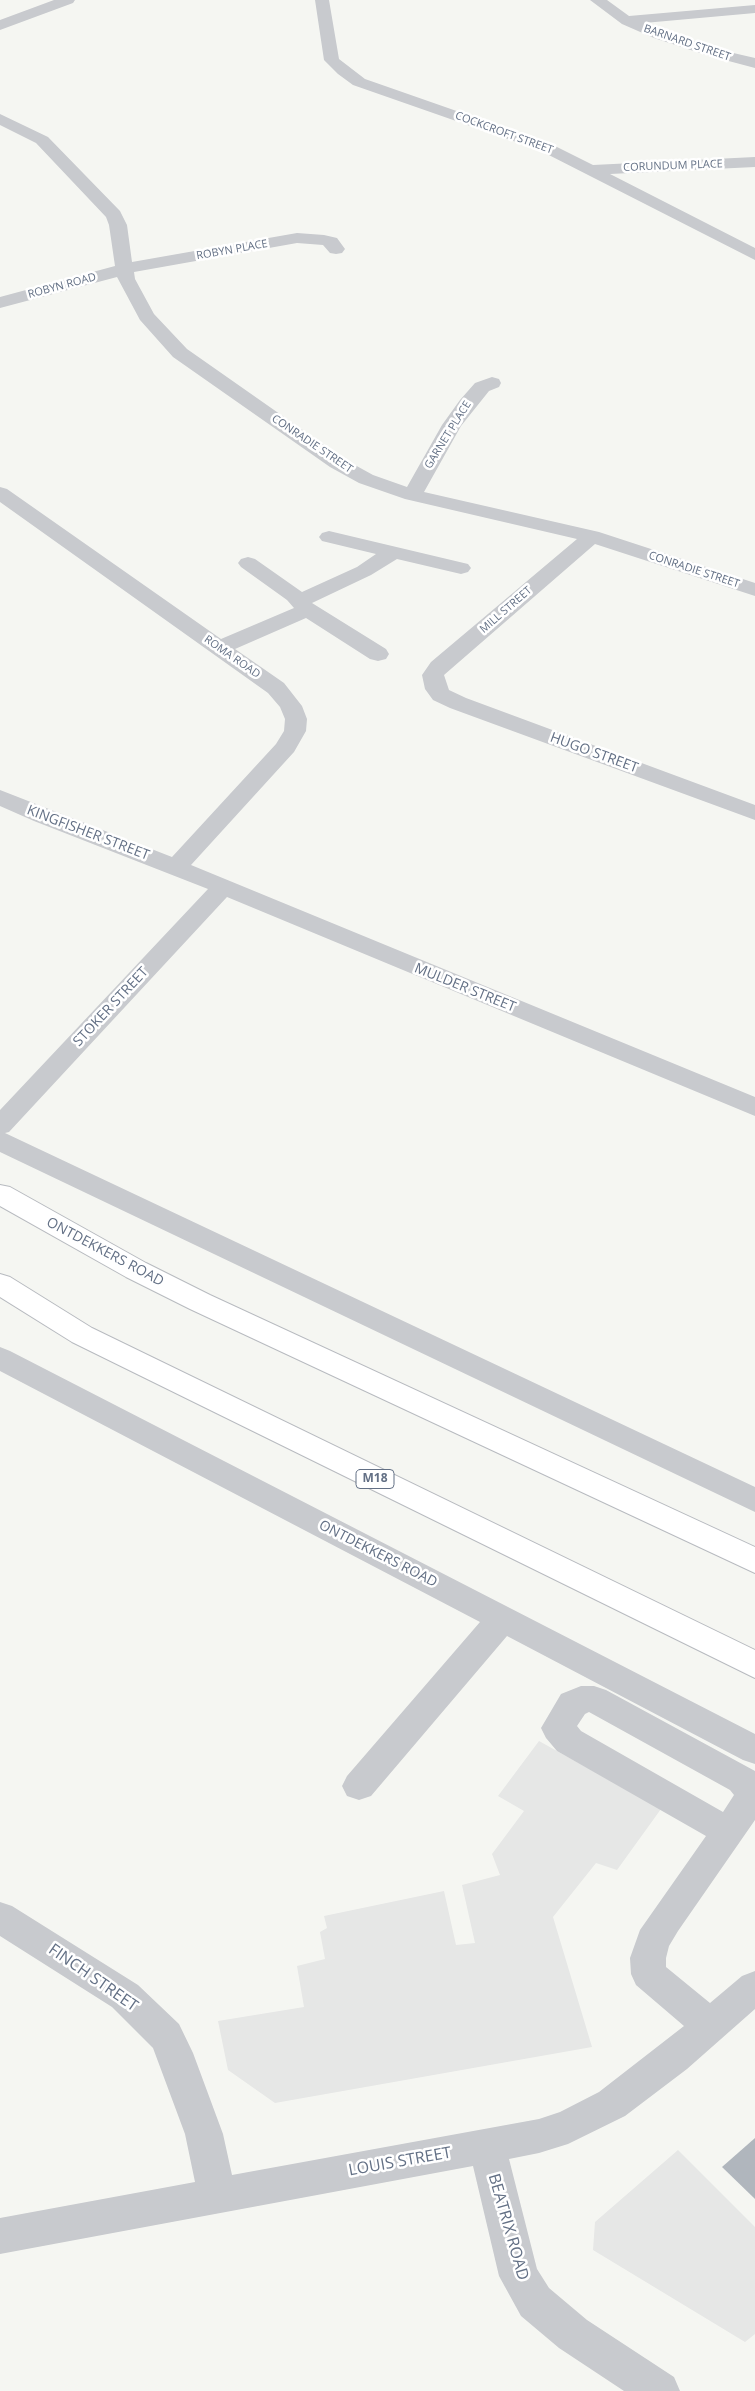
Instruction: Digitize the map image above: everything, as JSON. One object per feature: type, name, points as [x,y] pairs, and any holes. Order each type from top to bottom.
[{"type":"main road","name":"ONTDEKKERS ROAD","points":[[0,1194],[136,1270],[200,1302],[755,1561]]},
{"type":"main road","name":"M18","points":[[0,1284],[82,1335],[755,1666]]},
{"type":"street","points":[[0,25],[68,0]]},
{"type":"street","name":"COCKCROFT STREET","points":[[322,0],[332,60],[343,72],[359,82],[386,94],[519,136],[592,170],[755,255]]},
{"type":"street","name":"BARNARD STREET","points":[[597,0],[627,20],[659,35],[693,47],[755,63]]},
{"type":"street","points":[[627,20],[755,9]]},
{"type":"street","name":"CONRADIE STREET","points":[[0,119],[32,133],[69,167],[114,215],[118,225],[126,279],[146,316],[180,353],[343,466],[366,479],[412,495],[592,536],[755,590]]},
{"type":"street","points":[[0,135],[32,133]]},
{"type":"street","name":"CORUNDUM PLACE","points":[[592,170],[755,162]]},
{"type":"street","name":"ROBYN PLACE","points":[[124,270],[297,238],[324,240],[331,242],[336,249]]},
{"type":"street","name":"ROBYN ROAD","points":[[0,303],[124,270]]},
{"type":"street","name":"GARNET PLACE","points":[[412,495],[452,425],[482,387],[492,383]]},
{"type":"street","name":"ROMA ROAD","points":[[0,493],[276,688],[291,706],[296,719],[295,731],[286,747],[176,867]]},
{"type":"street","points":[[330,536],[392,553],[460,568]]},
{"type":"street","name":"MILL STREET","points":[[436,689],[434,674],[439,667],[592,536]]},
{"type":"street","points":[[219,648],[303,605],[392,553]]},
{"type":"street","points":[[248,563],[303,605],[378,654]]},
{"type":"street","name":"HUGO STREET","points":[[436,689],[441,695],[458,703],[755,813]]},
{"type":"street","name":"KINGFISHER STREET","points":[[0,797],[42,816],[176,867]]},
{"type":"street","name":"MULDER STREET","points":[[176,867],[222,888],[755,1107]]},
{"type":"street","name":"STOKER STREET","points":[[0,1126],[222,888]]},
{"type":"street","points":[[0,1141],[755,1500]]},
{"type":"street","name":"ONTDEKKERS ROAD","points":[[0,1358],[755,1750]]},
{"type":"street","points":[[359,1786],[502,1619]]},
{"type":"street","points":[[729,1832],[569,1741],[558,1728],[573,1704],[581,1699],[594,1699],[742,1780],[747,1785],[751,1796],[729,1832],[666,1920],[653,1941],[648,1958],[649,1974],[739,2008]]},
{"type":"street","name":"FINCH STREET","points":[[0,1917],[125,1996],[166,2036],[175,2053],[204,2134],[218,2195]]},
{"type":"street","name":"LOUIS STREET","points":[[0,2236],[539,2136],[568,2127],[612,2104],[739,2008]]},
{"type":"street","name":"BEATRIX ROAD","points":[[487,2146],[509,2240],[520,2276],[535,2302],[573,2334],[660,2391]]},
{"type":"shaded area","points":[[539,1741],[661,1809],[617,1870],[596,1863],[553,1917],[592,2047],[275,2103],[228,2070],[218,2021],[304,2007],[297,1966],[325,1959],[320,1932],[327,1928],[324,1916],[444,1891],[456,1945],[475,1943],[462,1885],[500,1875],[492,1854],[524,1811],[498,1796]]},
{"type":"shaded area","points":[[678,2150],[755,2227],[755,2334],[745,2342],[593,2250],[595,2222]]},
{"type":"building","points":[[755,2138],[755,2199],[722,2167]]}]
